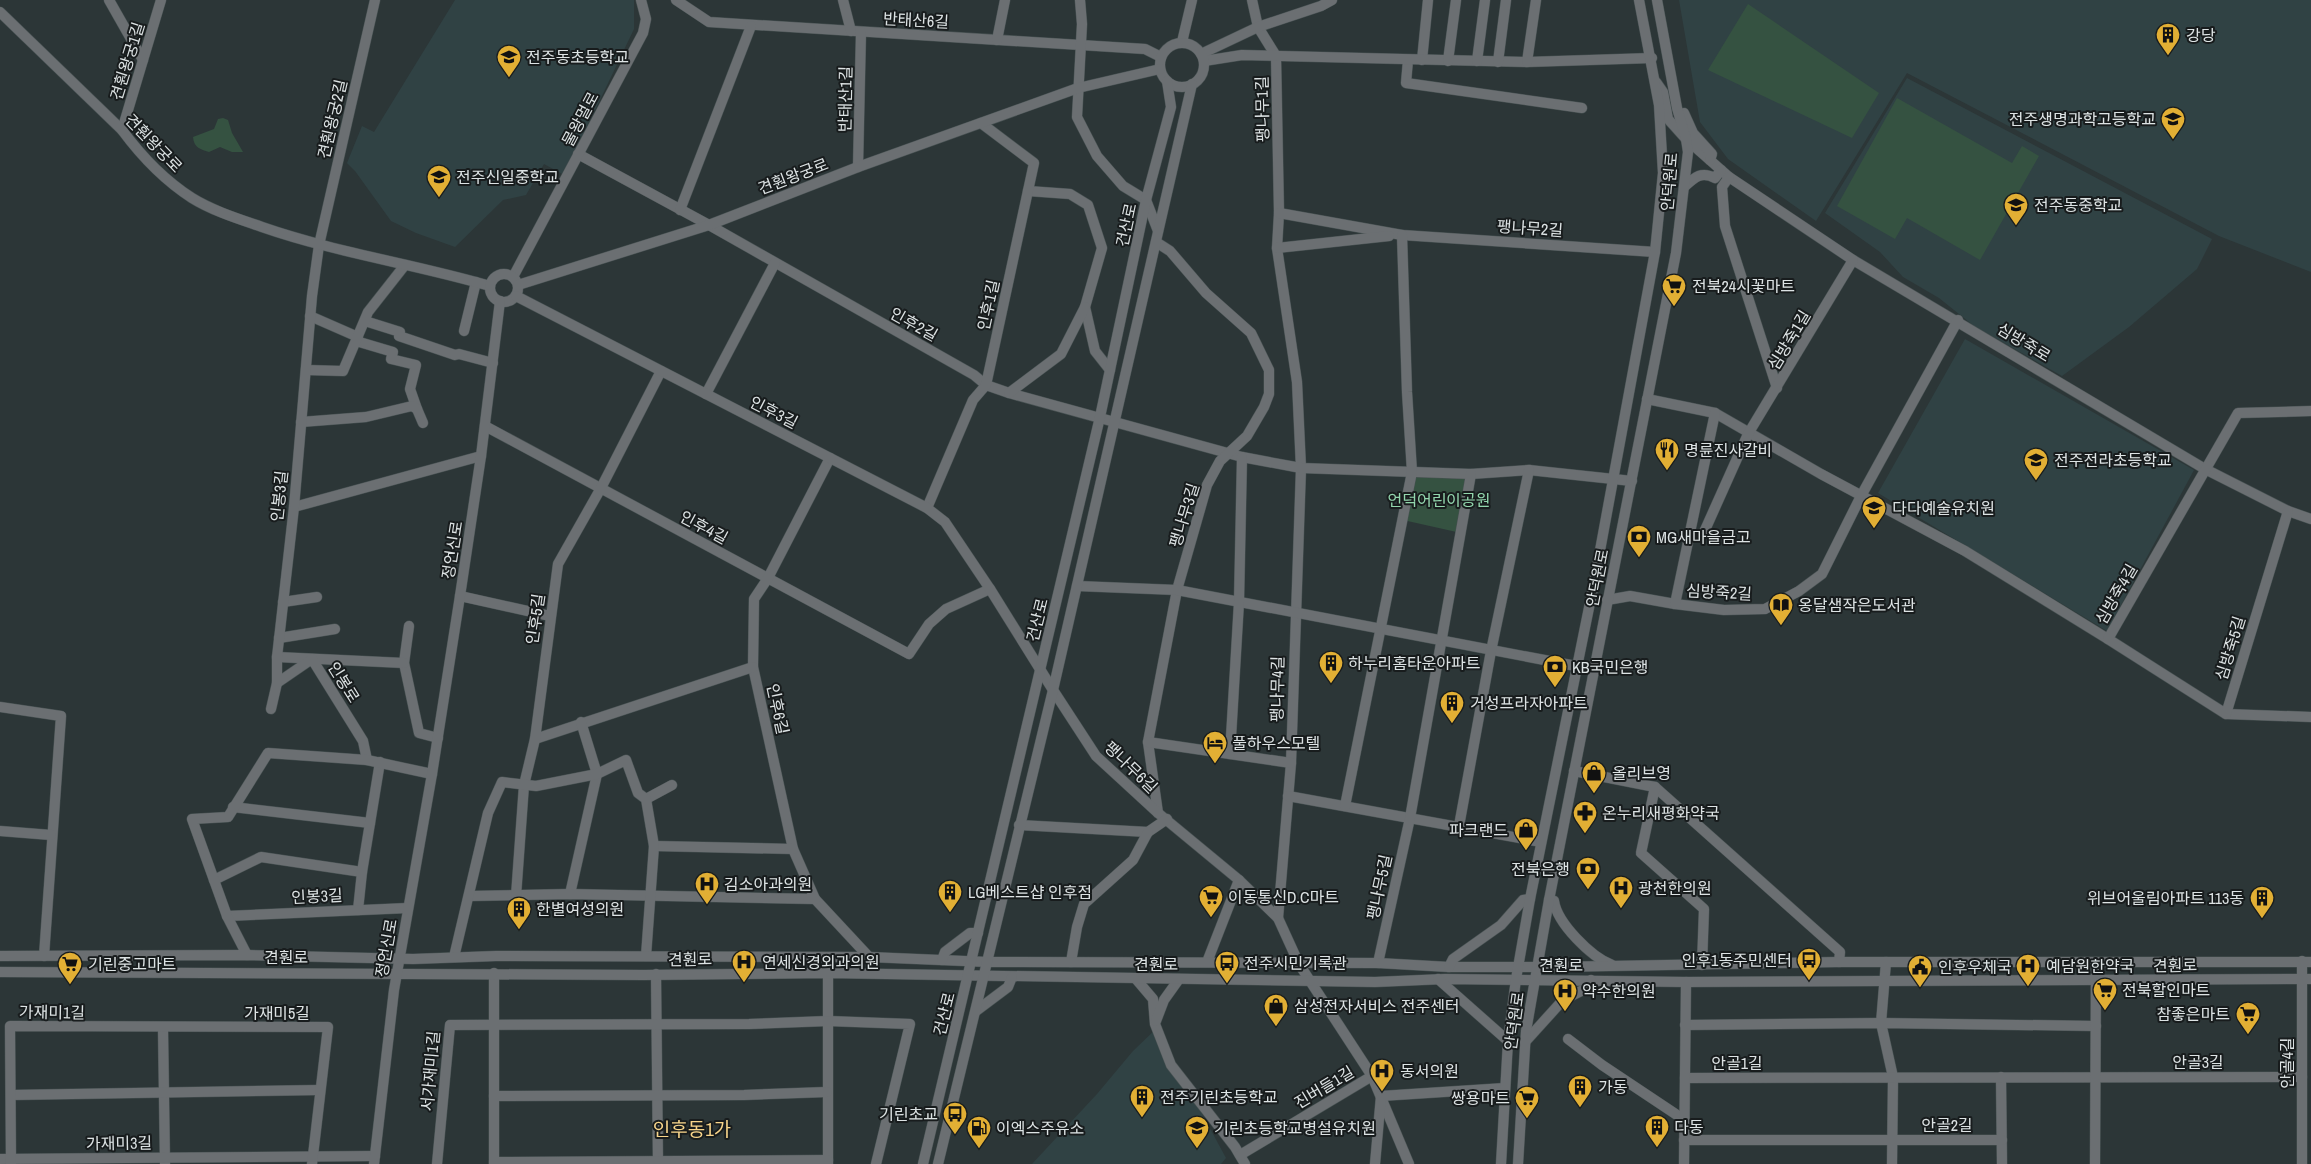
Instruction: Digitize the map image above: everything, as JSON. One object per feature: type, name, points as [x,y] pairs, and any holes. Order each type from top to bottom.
[{"type":"street","points":[[108,0],[142,60]]},
{"type":"street","name":"견훤왕궁1길","points":[[122,130],[160,0]]},
{"type":"street","name":"견훤왕궁2길","points":[[319,245],[375,0]]},
{"type":"street","name":"물왕멀로","points":[[515,286],[578,154],[643,33],[646,19],[641,0]]},
{"type":"street","name":"반태산6길","points":[[676,0],[709,22],[750,26],[1145,48],[1161,56]]},
{"type":"street","name":"반태산1길","points":[[842,0],[856,32],[858,167]]},
{"type":"street","points":[[997,40],[1005,0]]},
{"type":"street","points":[[1080,0],[1082,24],[1079,45],[1077,117],[1096,156],[1123,186],[1146,200],[1158,231]]},
{"type":"street","points":[[1182,42],[1192,0]]},
{"type":"street","points":[[1252,0],[1258,27],[1276,56]]},
{"type":"street","points":[[1203,57],[1258,27],[1332,0]]},
{"type":"street","points":[[1422,60],[1428,0]]},
{"type":"street","points":[[1448,61],[1456,0]]},
{"type":"street","points":[[1477,61],[1485,0]]},
{"type":"street","points":[[1498,62],[1506,0]]},
{"type":"street","points":[[1527,62],[1536,0]]},
{"type":"street","name":"안덕원로","points":[[1501,1164],[1508,1041],[1518,967],[1655,252],[1663,173],[1659,105],[1640,0]]},
{"type":"street","name":"안덕원로","points":[[1518,1164],[1525,1042],[1537,967],[1676,253],[1684,188],[1688,152],[1677,108],[1657,0]]},
{"type":"street","name":"견훤왕궁로","points":[[0,12],[122,130],[138,152],[156,170],[194,199],[249,223],[319,245],[490,286]]},
{"type":"street","points":[[680,210],[750,26]]},
{"type":"street","points":[[1160,69],[1161,56],[1169,46],[1182,42],[1193,45],[1203,57]]},
{"type":"street","points":[[1203,57],[1276,56]]},
{"type":"street","name":"팽나무1길","points":[[1277,248],[1279,213],[1276,56],[1498,62],[1652,58]]},
{"type":"street","name":"건산로","points":[[938,1164],[1053,690],[1192,84],[1202,74],[1203,57]]},
{"type":"street","points":[[1408,60],[1406,83],[1582,108]]},
{"type":"street","name":"견훤왕궁로","points":[[515,286],[709,225],[858,167],[1078,88],[1160,69]]},
{"type":"street","name":"건산로","points":[[923,1164],[1100,417],[1146,200],[1171,106],[1167,81],[1160,69]]},
{"type":"street","points":[[1167,81],[1179,87],[1192,84]]},
{"type":"street","name":"심방죽로","points":[[1656,82],[1663,92],[1668,119],[1686,139],[1725,173],[1853,260],[1958,320],[2205,469],[2288,511],[2311,520]]},
{"type":"street","points":[[1677,108],[1682,108],[1693,133],[1712,154],[1710,160]]},
{"type":"street","name":"인후1길","points":[[927,508],[973,400],[986,385],[1034,163],[981,123]]},
{"type":"street","name":"인후2길","points":[[578,154],[709,225],[974,375],[986,385],[1009,393],[1116,421]]},
{"type":"street","points":[[1684,188],[1696,176],[1707,174],[1715,178],[1725,173]]},
{"type":"street","points":[[1725,173],[1722,186],[1725,226],[1777,388]]},
{"type":"street","points":[[1009,393],[1061,354],[1085,307],[1102,248],[1088,205],[1070,194],[1028,191]]},
{"type":"street","name":"팽나무2길","points":[[1279,213],[1402,235],[1655,252]]},
{"type":"street","points":[[1345,806],[1412,472],[1407,392],[1402,235]]},
{"type":"street","name":"팽나무2길","points":[[1277,248],[1402,235]]},
{"type":"street","name":"건산로","points":[[1156,242],[1170,251],[1206,293],[1252,333],[1269,370],[1269,394],[1264,407],[1247,436],[1229,453]]},
{"type":"street","name":"인봉3길","points":[[271,709],[277,683],[277,657],[294,507],[310,316],[319,245]]},
{"type":"street","points":[[1277,248],[1297,382],[1300,468]]},
{"type":"street","name":"심방죽1길","points":[[1705,530],[1748,434],[1853,260]]},
{"type":"street","points":[[706,394],[775,263]]},
{"type":"street","points":[[306,370],[343,372],[368,312],[405,265]]},
{"type":"street","points":[[499,275],[515,286],[508,301],[500,301],[493,297],[490,286],[494,277],[499,275]]},
{"type":"street","points":[[464,331],[476,282]]},
{"type":"street","name":"인후3길","points":[[515,286],[662,371],[927,508],[944,522],[990,589],[1053,690]]},
{"type":"street","name":"정언신로","points":[[374,1160],[397,973],[432,774],[460,596],[481,456],[500,301]]},
{"type":"street","points":[[1085,307],[1095,351],[1110,370]]},
{"type":"street","points":[[310,316],[357,339],[393,352],[391,358],[416,365],[410,389],[422,423]]},
{"type":"street","points":[[365,320],[400,332],[399,336],[455,355],[459,354],[493,363]]},
{"type":"street","name":"심방죽2길","points":[[1607,600],[1630,596],[1724,610],[1765,609],[1798,591],[1822,574],[1861,496],[1958,320]]},
{"type":"street","name":"인후5길","points":[[516,896],[524,785],[535,739],[558,564],[601,488],[662,371]]},
{"type":"street","points":[[1647,399],[1715,413],[1748,434],[1965,552],[2108,639]]},
{"type":"street","points":[[302,422],[366,417],[412,406],[417,409]]},
{"type":"street","name":"심방죽4길","points":[[2226,714],[2108,639],[2238,412],[2311,411]]},
{"type":"street","points":[[1675,604],[1715,413]]},
{"type":"street","points":[[1116,421],[1242,458],[1300,468],[1471,474],[1529,470],[1632,481]]},
{"type":"street","name":"인후4길","points":[[485,426],[909,654],[929,624],[946,609],[990,589]]},
{"type":"street","name":"팽나무3길","points":[[1178,590],[1208,485],[1220,461],[1229,453]]},
{"type":"street","points":[[294,507],[481,456]]},
{"type":"street","name":"인후6길","points":[[830,458],[768,578],[754,600],[753,666],[793,850],[815,899],[869,957]]},
{"type":"street","points":[[1230,754],[1239,602],[1242,458]]},
{"type":"street","name":"팽나무4길","points":[[1288,796],[1300,468]]},
{"type":"street","points":[[1459,826],[1491,651],[1529,470]]},
{"type":"street","points":[[1442,641],[1471,474]]},
{"type":"street","name":"심방죽5길","points":[[2226,714],[2288,511]]},
{"type":"street","points":[[1077,586],[1178,590],[1576,666]]},
{"type":"street","points":[[1148,742],[1178,590]]},
{"type":"street","points":[[460,596],[550,616]]},
{"type":"street","points":[[283,602],[317,597]]},
{"type":"street","points":[[409,626],[404,663],[419,733],[438,738]]},
{"type":"street","points":[[279,638],[335,629]]},
{"type":"street","name":"팽나무5길","points":[[1378,963],[1410,818],[1442,641]]},
{"type":"street","points":[[277,657],[404,663]]},
{"type":"street","name":"인봉로","points":[[277,683],[312,659],[363,741],[367,760]]},
{"type":"street","points":[[535,739],[581,722],[753,666]]},
{"type":"street","name":"팽나무6길","points":[[1053,690],[1096,756],[1239,880],[1278,918],[1299,964]]},
{"type":"street","points":[[0,707],[61,716],[51,834],[44,956]]},
{"type":"street","points":[[2226,714],[2311,717]]},
{"type":"street","points":[[570,894],[597,774],[581,722]]},
{"type":"street","name":"팽나무6길","points":[[1163,816],[1148,742],[1290,763]]},
{"type":"street","points":[[247,955],[227,916],[192,819],[228,817],[268,753],[367,760],[432,774]]},
{"type":"street","points":[[454,957],[488,813],[502,782],[536,786],[597,774],[626,760],[638,793],[646,799],[654,846],[646,956]]},
{"type":"street","points":[[358,910],[362,872],[380,762]]},
{"type":"street","points":[[1574,771],[1654,787],[1840,952],[1839,962]]},
{"type":"street","points":[[646,799],[672,785]]},
{"type":"street","points":[[1654,787],[1642,853],[1704,909],[1702,965]]},
{"type":"street","points":[[1288,796],[1542,842]]},
{"type":"street","name":"팽나무6길","points":[[1278,918],[1288,796]]},
{"type":"street","points":[[233,807],[370,823]]},
{"type":"street","points":[[1071,962],[1077,927],[1084,904],[1133,860],[1148,832],[1163,816]]},
{"type":"street","points":[[1019,825],[1148,832]]},
{"type":"street","points":[[0,831],[51,834]]},
{"type":"street","points":[[654,846],[793,850]]},
{"type":"street","name":"인봉3길","points":[[214,880],[261,857],[362,872]]},
{"type":"street","points":[[1207,962],[1239,880]]},
{"type":"street","points":[[469,896],[570,894],[815,899]]},
{"type":"street","points":[[1449,967],[1453,959],[1501,925],[1523,900],[1530,899]]},
{"type":"street","points":[[1549,900],[1554,901],[1556,911],[1564,924],[1599,960],[1615,966]]},
{"type":"street","name":"인봉3길","points":[[227,916],[408,908]]},
{"type":"street","points":[[942,960],[945,952],[970,933],[978,933]]},
{"type":"street","name":"견훤로","points":[[0,956],[247,955],[400,958],[869,957],[988,962],[1378,963],[1449,967],[1839,962],[2306,962]]},
{"type":"street","points":[[1886,962],[1886,981],[1881,1023],[1893,1077],[1892,1164]]},
{"type":"street","points":[[2094,1164],[2096,962]]},
{"type":"street","name":"안골4길","points":[[2302,1164],[2302,1076],[2306,962]]},
{"type":"street","name":"진버들1길","points":[[1299,964],[1372,1076],[1409,1164]]},
{"type":"street","name":"견훤로","points":[[0,972],[828,973],[1375,982],[1438,979],[1686,982],[2306,979]]},
{"type":"street","points":[[494,973],[494,1163],[736,1160],[828,1162],[828,973]]},
{"type":"street","points":[[656,974],[658,1162]]},
{"type":"street","points":[[976,1011],[1010,985],[1012,976]]},
{"type":"street","points":[[1136,979],[1158,1002]]},
{"type":"street","points":[[1179,979],[1158,1002],[1155,1024],[1171,1065],[1243,1160]]},
{"type":"street","points":[[1438,979],[1508,1041]]},
{"type":"street","points":[[1525,1042],[1563,1000],[1590,986],[1591,980]]},
{"type":"street","points":[[1684,1164],[1686,982]]},
{"type":"street","name":"서가재미1길","points":[[437,1164],[450,1024],[656,1025],[828,1021],[910,1024],[876,1164]]},
{"type":"street","points":[[1685,1025],[1881,1023],[1971,1026],[2096,1026]]},
{"type":"street","name":"가재미1길","points":[[11,1162],[10,1026],[163,1028]]},
{"type":"street","name":"가재미5길","points":[[163,1028],[328,1027],[312,1160]]},
{"type":"street","name":"가재미3길","points":[[163,1028],[165,1161]]},
{"type":"street","points":[[1568,1039],[1602,1065],[1683,1119]]},
{"type":"street","name":"진버들1길","points":[[1243,1160],[1372,1076]]},
{"type":"street","name":"안골3길","points":[[1893,1077],[2302,1076]]},
{"type":"street","name":"안골1길","points":[[1685,1078],[1893,1077]]},
{"type":"street","points":[[2001,1077],[2002,1164]]},
{"type":"street","points":[[1375,1164],[1381,1096],[1505,1088]]},
{"type":"street","points":[[11,1095],[320,1090]]},
{"type":"street","points":[[494,1096],[744,1095],[827,1092]]},
{"type":"street","name":"안골2길","points":[[1684,1140],[2002,1140]]},
{"type":"street","name":"가재미3길","points":[[11,1162],[73,1158],[165,1161],[229,1157],[312,1160]]},
{"type":"street","points":[[0,1159],[11,1162]]},
{"type":"street","points":[[312,1160],[374,1160]]},
{"type":"shaded area","name":"전주동초등학교","points":[[455,0],[634,0],[634,29],[564,175],[544,164],[526,195],[503,200],[455,247],[416,233],[391,221],[355,171],[347,163],[362,126],[374,132]]},
{"type":"shaded area","name":"전주생명과학고등학교","points":[[1679,0],[2311,0],[2311,272],[2219,236],[1907,73],[1816,221],[1728,159],[1700,122]]},
{"type":"shaded area","name":"전주동중학교","points":[[1907,78],[2212,239],[2197,269],[2129,327],[2062,376],[1974,326],[1939,298],[1903,277],[1880,252],[1825,213]]},
{"type":"shaded area","name":"전주전라초등학교","points":[[1965,339],[2194,470],[2107,631],[1878,493]]},
{"type":"shaded area","points":[[1156,1029],[1226,1158],[1221,1164],[1032,1164],[1097,1094],[1133,1051]]},
{"type":"green space","points":[[1748,4],[1879,93],[1852,138],[1708,70]]},
{"type":"green space","points":[[1897,98],[2012,163],[2022,146],[2039,156],[1980,260],[1907,218],[1895,239],[1837,206]]},
{"type":"green space","points":[[218,119],[228,120],[232,133],[243,152],[232,152],[220,147],[209,152],[196,146],[193,137],[214,129]]},
{"type":"green space","name":"언덕어린이공원","points":[[1415,472],[1471,474],[1461,533],[1403,520]]},
{"type":"place","name":"강당","points":[[2168,56]]},
{"type":"place","name":"전주동초등학교","points":[[509,78]]},
{"type":"place","name":"전주생명과학고등학교","points":[[2173,140]]},
{"type":"place","name":"전주신일중학교","points":[[439,198]]},
{"type":"place","name":"전주동중학교","points":[[2016,226]]},
{"type":"place","name":"전북24시꽃마트","points":[[1674,307]]},
{"type":"place","name":"명륜진사갈비","points":[[1667,471]]},
{"type":"place","name":"전주전라초등학교","points":[[2036,481]]},
{"type":"place","name":"다다예술유치원","points":[[1874,529]]},
{"type":"place","name":"MG새마을금고","points":[[1639,558]]},
{"type":"place","name":"옹달샘작은도서관","points":[[1781,626]]},
{"type":"place","name":"하누리홈타운아파트","points":[[1331,684]]},
{"type":"place","name":"KB국민은행","points":[[1555,688]]},
{"type":"place","name":"거성프라자아파트","points":[[1452,724]]},
{"type":"place","name":"풀하우스모텔","points":[[1215,764]]},
{"type":"place","name":"올리브영","points":[[1594,794]]},
{"type":"place","name":"온누리새평화약국","points":[[1585,834]]},
{"type":"place","name":"파크랜드","points":[[1526,851]]},
{"type":"place","name":"전북은행","points":[[1588,890]]},
{"type":"place","name":"김소아과의원","points":[[707,905]]},
{"type":"place","name":"광천한의원","points":[[1621,909]]},
{"type":"place","name":"LG베스트샵 인후점","points":[[950,913]]},
{"type":"place","name":"이동통신D.C마트","points":[[1211,918]]},
{"type":"place","name":"위브어울림아파트 113동","points":[[2262,919]]},
{"type":"place","name":"한별여성의원","points":[[519,930]]},
{"type":"place","name":"인후1동주민센터","points":[[1809,981]]},
{"type":"place","name":"연세신경외과의원","points":[[744,983]]},
{"type":"place","name":"전주시민기록관","points":[[1227,984]]},
{"type":"place","name":"기린중고마트","points":[[70,985]]},
{"type":"place","name":"예담원한약국","points":[[2028,987]]},
{"type":"place","name":"인후우체국","points":[[1920,988]]},
{"type":"place","name":"전북할인마트","points":[[2105,1011]]},
{"type":"place","name":"약수한의원","points":[[1565,1012]]},
{"type":"place","name":"삼성전자서비스 전주센터","points":[[1276,1027]]},
{"type":"place","name":"참좋은마트","points":[[2248,1035]]},
{"type":"place","name":"동서의원","points":[[1382,1092]]},
{"type":"place","name":"가동","points":[[1580,1108]]},
{"type":"place","name":"전주기린초등학교","points":[[1142,1118]]},
{"type":"place","name":"쌍용마트","points":[[1527,1119]]},
{"type":"place","name":"기린초교","points":[[955,1135]]},
{"type":"place","name":"다동","points":[[1657,1148]]},
{"type":"place","name":"이엑스주유소","points":[[979,1149]]},
{"type":"place","name":"기린초등학교병설유치원","points":[[1197,1149]]},
{"type":"district","name":"인후동1가","points":[[692,1129]]}]
